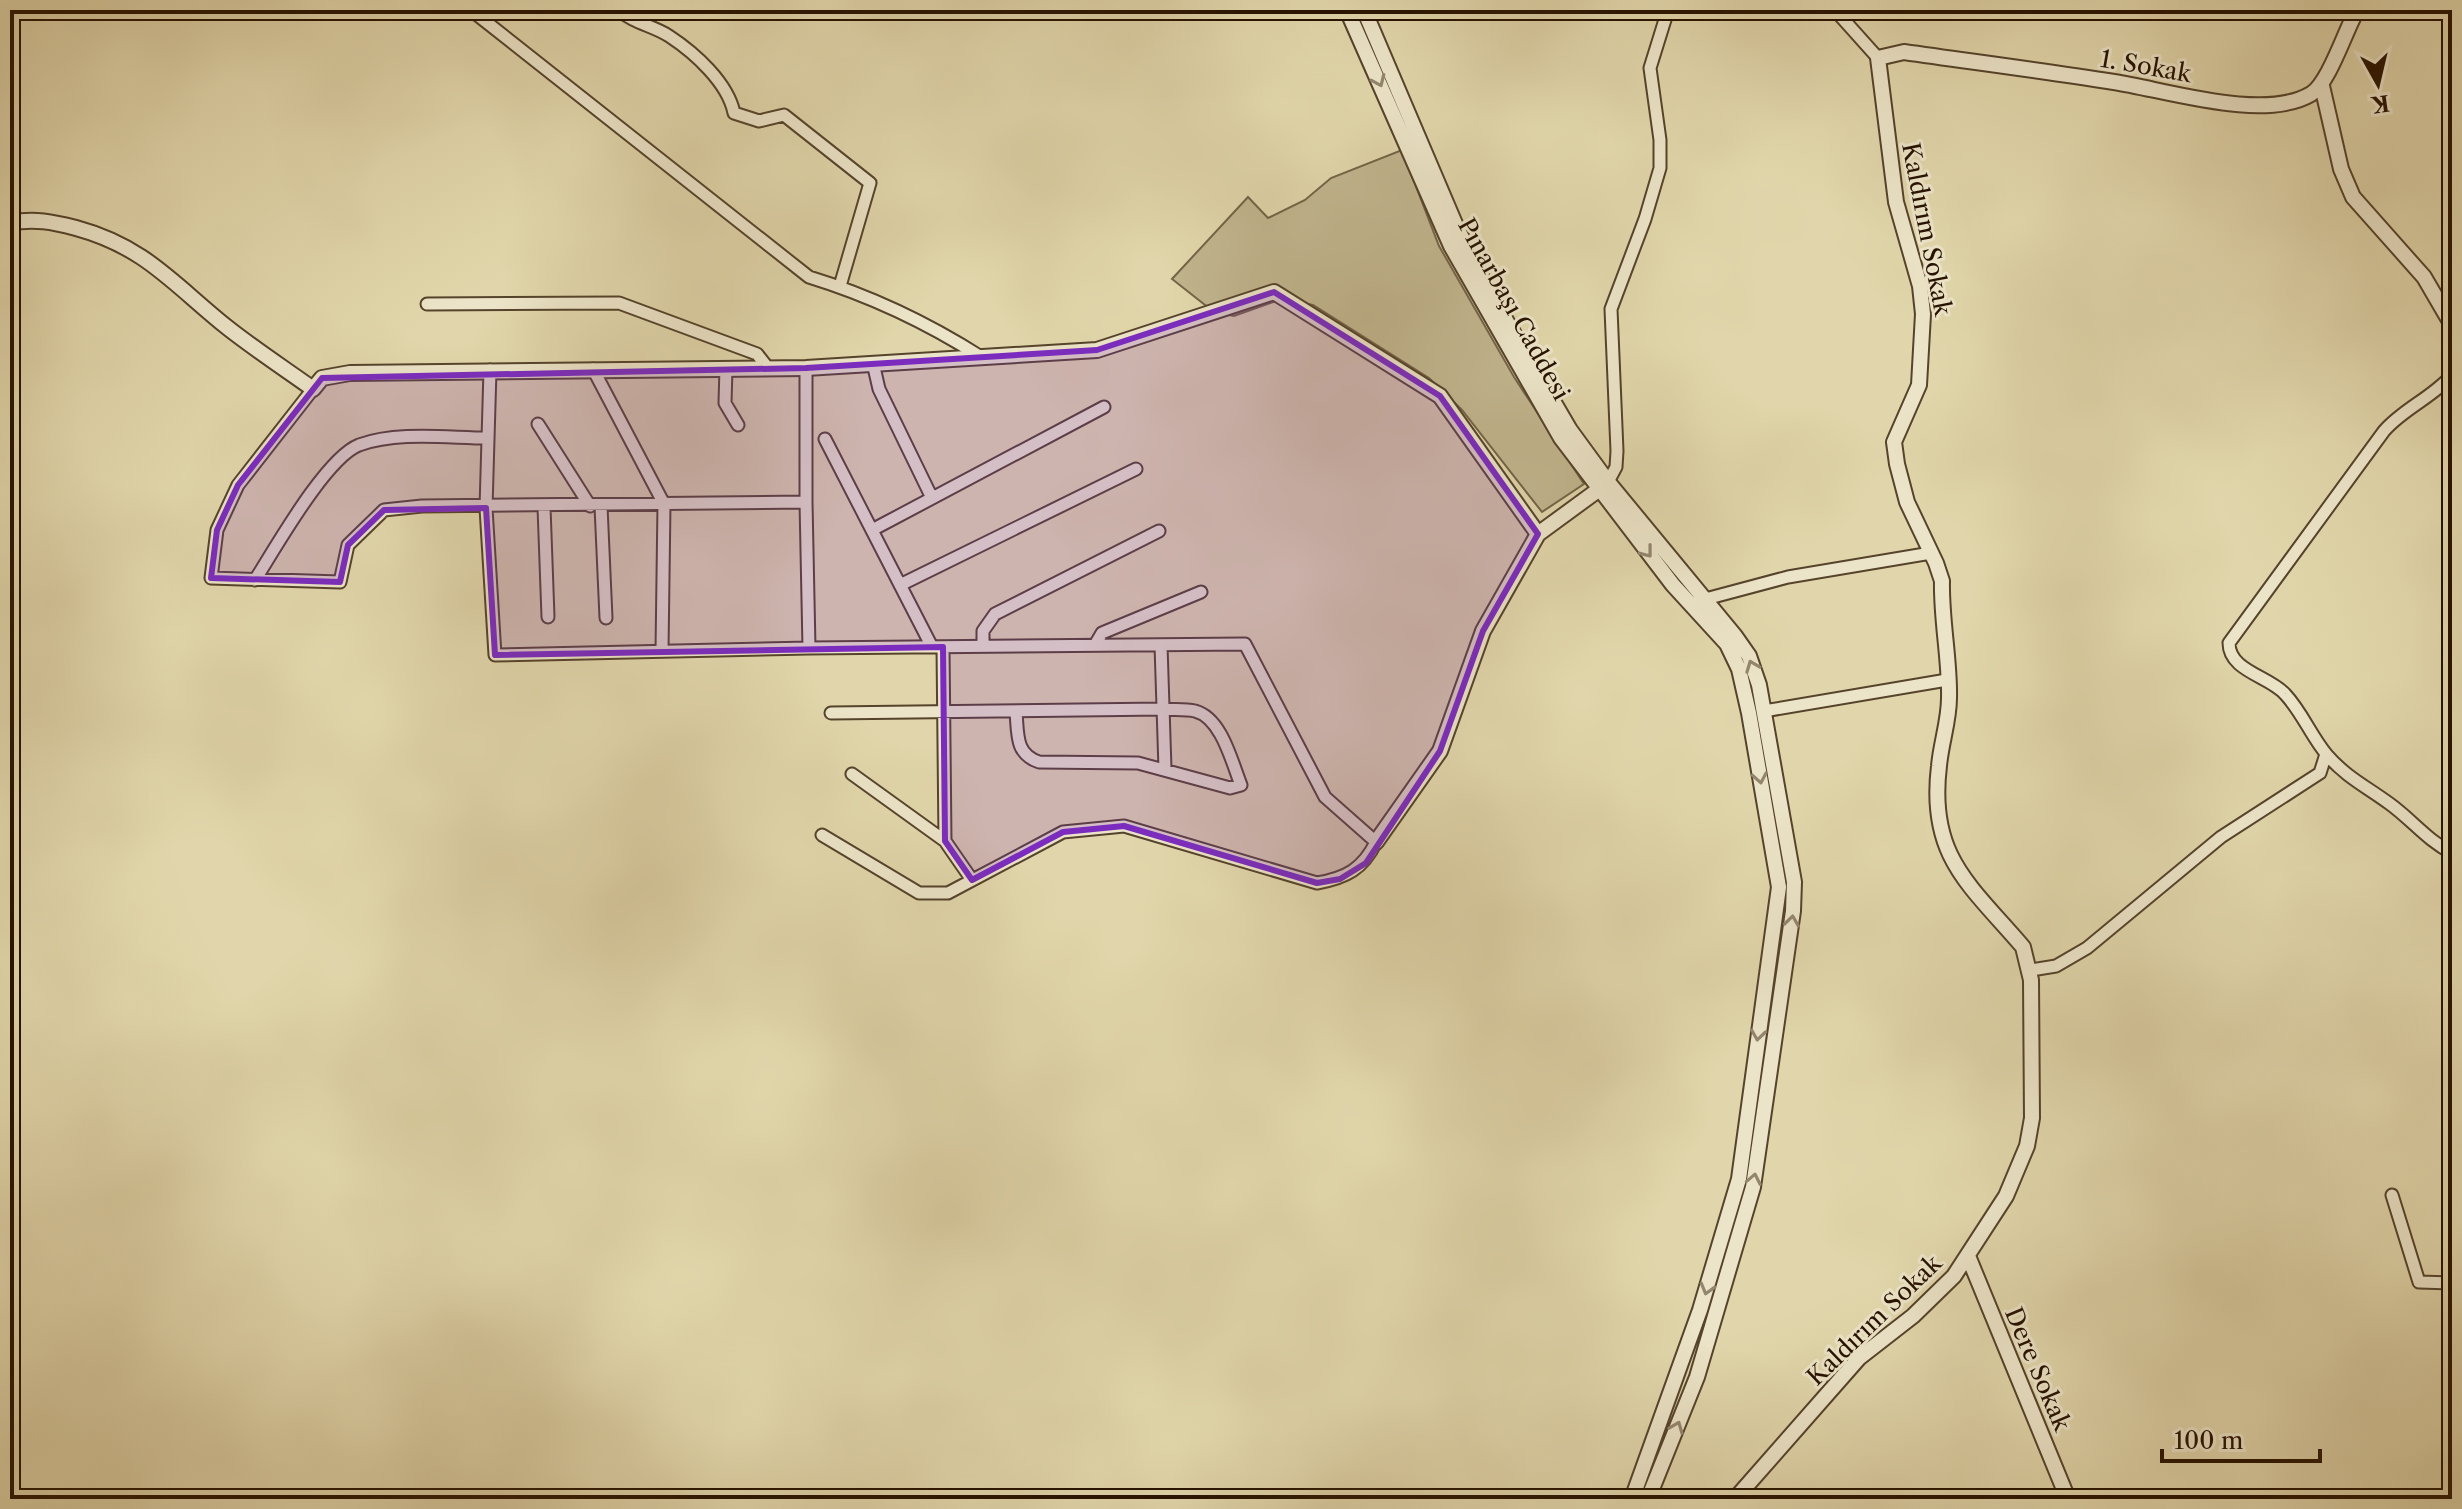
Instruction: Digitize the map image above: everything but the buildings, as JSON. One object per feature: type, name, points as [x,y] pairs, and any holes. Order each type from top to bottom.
[{"type":"street","points":[[471,10],[809,277],[840,286],[932,326],[981,357]]},
{"type":"street","points":[[619,10],[632,22],[668,35],[703,65],[730,96],[734,113],[759,121],[784,115],[870,183],[840,286]]},
{"type":"street","name":"Pınarbaşı Caddesi","points":[[1347,10],[1451,246],[1561,438],[1604,486]]},
{"type":"street","points":[[1364,10],[1456,226],[1487,288],[1604,486],[1698,601],[1749,656],[1764,711],[1795,885],[1762,1133],[1753,1187],[1732,1265],[1697,1377],[1648,1499]]},
{"type":"street","points":[[822,835],[919,893],[948,893],[1063,832],[1094,827],[1124,826],[1317,883],[1340,879],[1366,863],[1376,842],[1440,751],[1483,631],[1538,534],[1604,486],[1616,467],[1611,309],[1649,209],[1660,168],[1660,140],[1650,68],[1668,10]]},
{"type":"street","points":[[1835,10],[1878,58]]},
{"type":"street","points":[[2357,10],[2322,86],[2341,169],[2353,197],[2424,277],[2452,325]]},
{"type":"street","name":"1. Sokak","points":[[1878,58],[1904,52],[2233,103],[2288,102],[2322,86]]},
{"type":"street","name":"Kaldırım Sokak","points":[[1735,1499],[1859,1358],[1934,1297],[1968,1256],[2006,1196],[2030,1130],[2031,970],[2023,947],[1956,868],[1940,833],[1937,780],[1949,699],[1942,581],[1907,502],[1894,442],[1919,385],[1923,314],[1920,286],[1896,202],[1878,58]]},
{"type":"street","points":[[10,223],[30,219],[55,223],[103,236],[138,252],[228,328],[313,389]]},
{"type":"street","points":[[806,502],[486,508],[422,506],[384,510],[348,545],[340,582],[211,578],[217,530],[238,485],[322,378],[350,373],[490,370],[806,368],[1097,350],[1274,292],[1440,396],[1538,534]]},
{"type":"street","points":[[427,304],[619,303],[757,354],[768,368]]},
{"type":"street","points":[[873,363],[879,389],[932,498]]},
{"type":"street","points":[[726,368],[725,403],[738,425]]},
{"type":"street","points":[[806,368],[809,648]]},
{"type":"street","points":[[593,369],[664,504],[662,651]]},
{"type":"street","points":[[490,370],[486,508],[495,655],[1245,644],[1325,797],[1376,842]]},
{"type":"street","points":[[2452,375],[2434,394],[2403,413],[2384,431],[2229,643],[2236,662],[2283,692],[2326,754],[2360,787],[2388,802],[2423,834],[2452,853]]},
{"type":"street","points":[[872,530],[1104,407]]},
{"type":"street","points":[[538,424],[596,506],[606,618]]},
{"type":"street","points":[[255,580],[321,480],[358,446],[408,438],[488,438]]},
{"type":"street","points":[[825,439],[900,585],[938,647],[943,714],[945,841]]},
{"type":"street","points":[[900,585],[1136,469]]},
{"type":"street","points":[[544,507],[548,617]]},
{"type":"street","points":[[983,646],[983,631],[995,614],[1159,531]]},
{"type":"street","points":[[1698,601],[1788,577],[1931,553]]},
{"type":"street","points":[[1095,645],[1102,633],[1201,592]]},
{"type":"street","points":[[1632,1499],[1700,1310],[1739,1179],[1779,887],[1739,669],[1727,644],[1698,601]]},
{"type":"street","points":[[1161,645],[1165,769]]},
{"type":"street","points":[[1764,711],[1947,680]]},
{"type":"street","points":[[831,713],[1163,709],[1197,712],[1206,717],[1222,737],[1241,785],[1230,788],[1138,763],[1039,762],[1027,758],[1019,746],[1016,712]]},
{"type":"street","points":[[2031,970],[2056,966],[2087,948],[2221,837],[2320,773],[2326,754]]},
{"type":"street","points":[[852,774],[945,841],[972,880]]},
{"type":"street","points":[[2392,1195],[2419,1282],[2452,1283]]},
{"type":"street","name":"Dere Sokak","points":[[1968,1256],[2068,1499]]},
{"type":"highlighted area","points":[[1274,292],[1440,396],[1538,534],[1483,631],[1440,751],[1366,863],[1340,879],[1317,883],[1124,826],[1063,832],[972,880],[945,841],[943,647],[495,655],[486,508],[384,510],[348,545],[340,582],[211,578],[217,530],[238,485],[322,378],[806,368],[1097,350]]},
{"type":"shaded area","points":[[1402,150],[1439,246],[1514,377],[1584,484],[1542,512],[1462,410],[1429,378],[1313,305],[1282,299],[1234,316],[1214,312],[1172,279],[1248,197],[1268,218],[1305,200],[1331,178]]}]
